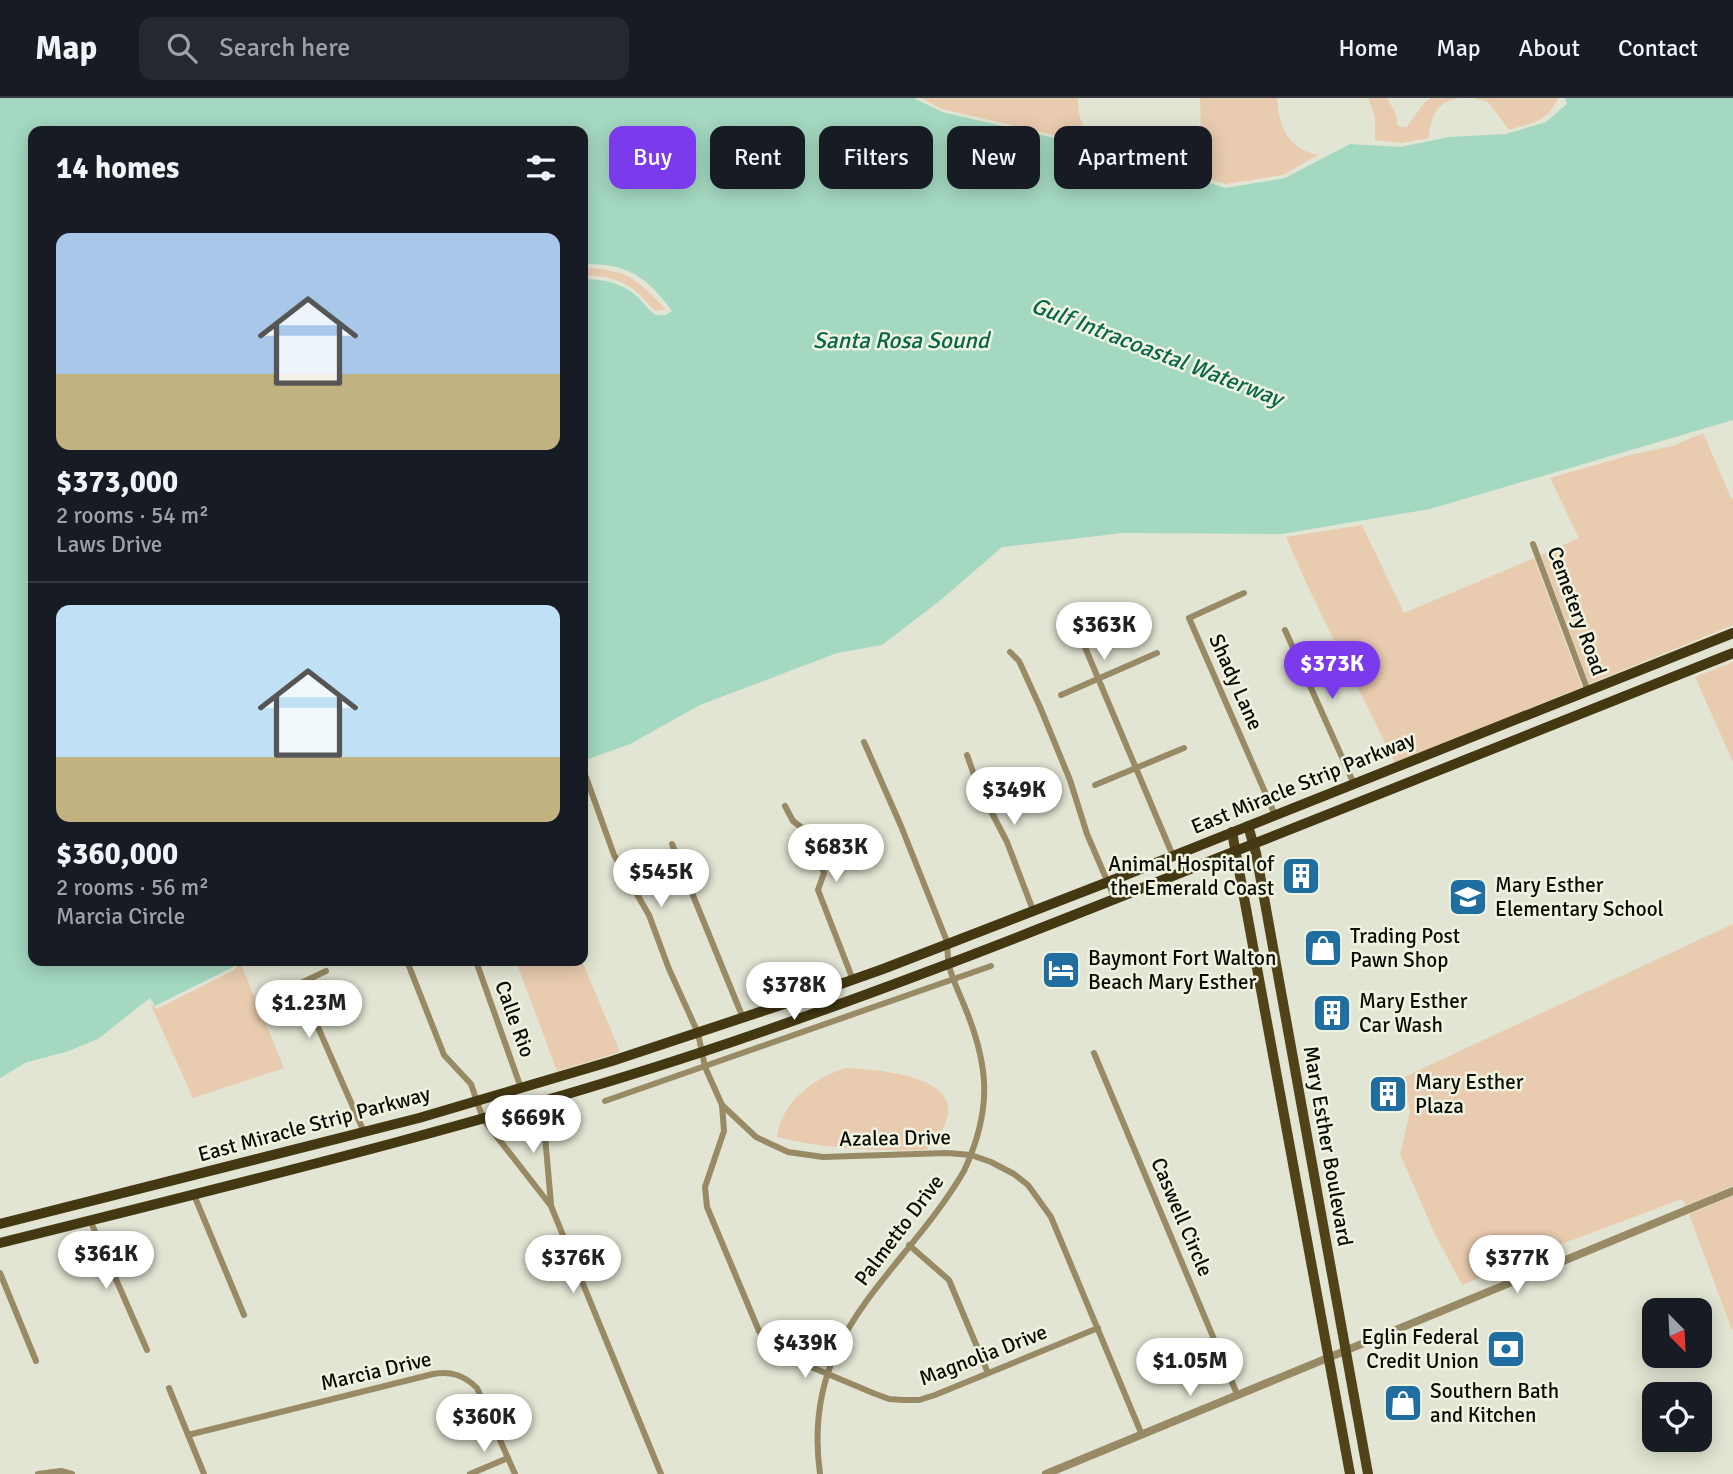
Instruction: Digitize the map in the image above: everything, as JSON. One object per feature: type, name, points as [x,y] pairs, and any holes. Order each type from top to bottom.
[{"type":"highway","name":"East Miracle Strip Parkway","points":[[0,1224],[297,1150],[478,1101],[743,1018],[853,980],[1033,911],[1733,633]]},
{"type":"highway","name":"East Miracle Strip Parkway","points":[[0,1243],[483,1119],[800,1019],[1115,899],[1733,653]]},
{"type":"highway","points":[[297,1150],[302,1167]]},
{"type":"highway","points":[[86,1202],[90,1220]]},
{"type":"main road","name":"Mary Esther Boulevard","points":[[1248,825],[1254,844],[1368,1474]]},
{"type":"main road","name":"Mary Esther Boulevard","points":[[1232,832],[1350,1474]]},
{"type":"street","name":"Cemetery Road","points":[[1533,544],[1587,691]]},
{"type":"street","name":"Shady Lane","points":[[1244,593],[1189,618],[1275,815]]},
{"type":"street","points":[[1285,630],[1354,784]]},
{"type":"street","points":[[1079,634],[1173,856]]},
{"type":"street","points":[[1010,652],[1018,661],[1040,707],[1070,780],[1087,834],[1115,899]]},
{"type":"street","points":[[1061,695],[1157,653]]},
{"type":"street","points":[[864,742],[948,944],[948,964]]},
{"type":"street","points":[[1096,785],[1184,748]]},
{"type":"street","points":[[967,755],[978,786],[1007,842],[1033,911]]},
{"type":"street","name":"Azalea Drive","points":[[588,783],[614,855],[649,915],[669,970],[698,1033],[705,1067],[722,1105],[756,1137],[788,1152],[823,1157],[947,1153],[971,1155],[1014,1174],[1028,1185],[1051,1217],[1142,1435]]},
{"type":"street","points":[[785,806],[793,821],[806,831],[813,842],[824,873],[818,890],[853,980]]},
{"type":"street","points":[[671,844],[743,1018]]},
{"type":"street","name":"Palmetto Drive","points":[[820,1474],[818,1421],[833,1358],[849,1326],[958,1180],[976,1144],[984,1108],[984,1071],[979,1044],[948,964]]},
{"type":"street","points":[[409,966],[444,1055],[471,1084],[483,1119],[551,1206],[661,1474]]},
{"type":"street","name":"Calle Rio","points":[[478,966],[521,1088]]},
{"type":"street","points":[[605,1101],[991,966]]},
{"type":"street","points":[[326,971],[299,984],[363,1132]]},
{"type":"street","name":"Caswell Circle","points":[[1094,1053],[1237,1394]]},
{"type":"street","points":[[542,1102],[551,1206]]},
{"type":"street","name":"Magnolia Drive","points":[[722,1105],[724,1131],[705,1187],[705,1199],[763,1338],[785,1356],[889,1399],[919,1399],[935,1395],[1097,1328]]},
{"type":"street","points":[[1046,1474],[1733,1191]]},
{"type":"street","points":[[194,1195],[244,1315]]},
{"type":"street","points":[[90,1220],[147,1350]]},
{"type":"street","points":[[909,1245],[949,1280],[988,1373]]},
{"type":"street","points":[[0,1273],[36,1360]]},
{"type":"street","name":"Marcia Drive","points":[[188,1435],[433,1374],[450,1373],[467,1379],[477,1388],[515,1474]]},
{"type":"street","points":[[169,1388],[204,1474]]},
{"type":"street","points":[[470,1474],[508,1458]]},
{"type":"street","points":[[38,1474],[61,1471],[72,1474]]},
{"type":"shaded area","points":[[921,98],[1078,98],[1084,126],[1054,126],[1054,135],[1040,132],[1040,126],[1015,126],[942,109]]},
{"type":"shaded area","points":[[1200,98],[1277,98],[1283,127],[1292,142],[1299,148],[1318,155],[1283,175],[1225,184],[1212,180],[1212,126],[1201,126]]},
{"type":"shaded area","points":[[1368,98],[1387,98],[1396,114],[1397,124],[1407,127],[1424,103],[1431,98],[1462,98],[1441,105],[1431,122],[1429,138],[1402,143],[1375,140],[1375,116]]},
{"type":"shaded area","points":[[1473,98],[1558,98],[1544,117],[1509,130],[1488,102]]},
{"type":"shaded area","points":[[588,268],[611,271],[630,278],[666,309],[656,311],[634,290],[620,282],[588,276]]},
{"type":"shaded area","points":[[1703,433],[1733,498],[1733,625],[1589,684],[1541,555],[1579,538],[1550,478],[1673,446]]},
{"type":"shaded area","points":[[1362,525],[1404,613],[1534,558],[1582,687],[1395,763],[1286,537]]},
{"type":"shaded area","points":[[1733,662],[1733,762],[1695,677]]},
{"type":"shaded area","points":[[1733,924],[1733,1186],[1685,1206],[1682,1199],[1462,1285],[1434,1232],[1400,1154],[1410,1112],[1404,1077]]},
{"type":"shaded area","points":[[237,966],[242,966],[284,1068],[193,1098],[150,1003],[157,1009],[234,970]]},
{"type":"shaded area","points":[[518,966],[584,966],[620,1052],[557,1071]]},
{"type":"shaded area","points":[[845,1068],[910,1077],[929,1084],[942,1094],[948,1108],[943,1127],[926,1150],[851,1148],[777,1137],[780,1124],[792,1102],[811,1085]]},
{"type":"shaded area","points":[[1733,1196],[1733,1329],[1732,1330],[1689,1214]]},
{"type":"water","name":"Santa Rosa Sound","points":[[0,98],[914,98],[942,112],[1003,126],[947,126],[947,189],[1040,189],[1040,135],[1054,138],[1054,189],[1212,189],[1212,184],[1225,188],[1285,178],[1350,144],[1400,147],[1449,137],[1506,134],[1546,122],[1567,104],[1565,98],[1733,98],[1733,420],[1430,509],[1282,534],[1123,533],[1002,547],[942,599],[882,645],[837,653],[700,705],[630,744],[588,759],[588,279],[620,286],[634,294],[656,315],[666,315],[672,311],[654,289],[634,274],[612,266],[588,264],[588,126],[28,126],[28,966],[234,966],[155,1006],[150,998],[98,1039],[66,1052],[27,1062],[0,1078]]},
{"type":"place","name":"Animal Hospital of the Emerald Coast","points":[[1301,876]]},
{"type":"place","name":"Mary Esther Elementary School","points":[[1468,897]]},
{"type":"place","name":"Trading Post Pawn Shop","points":[[1323,948]]},
{"type":"place","name":"Baymont Fort Walton Beach Mary Esther","points":[[1061,970]]},
{"type":"place","name":"Mary Esther Car Wash","points":[[1332,1013]]},
{"type":"place","name":"Mary Esther Plaza","points":[[1388,1094]]},
{"type":"place","name":"Eglin Federal Credit Union","points":[[1506,1349]]},
{"type":"place","name":"Southern Bath and Kitchen","points":[[1403,1403]]},
{"type":"water label","name":"Gulf Intracoastal Waterway","points":[[1157,352]]}]
